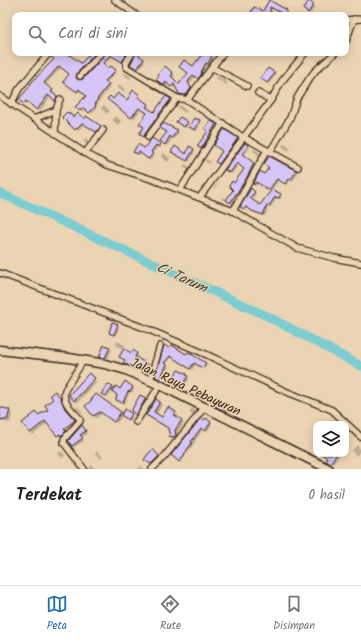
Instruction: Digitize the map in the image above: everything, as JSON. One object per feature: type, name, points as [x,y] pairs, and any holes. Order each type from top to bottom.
[{"type":"main road","name":"Jalan Raya Pebayuran","points":[[0,350],[83,360],[126,370],[150,380],[330,469]]},
{"type":"street","points":[[116,0],[132,12]]},
{"type":"street","points":[[349,20],[361,19]]},
{"type":"street","points":[[349,33],[354,20]]},
{"type":"street","points":[[11,104],[18,89],[46,56]]},
{"type":"street","points":[[80,76],[98,56]]},
{"type":"street","points":[[130,56],[126,66],[177,98],[187,100],[243,137],[298,167]]},
{"type":"street","points":[[187,100],[221,56]]},
{"type":"street","points":[[200,197],[271,100],[282,81],[303,56]]},
{"type":"street","points":[[233,211],[268,151],[290,118],[297,98],[305,85],[315,70],[331,56]]},
{"type":"street","points":[[212,68],[247,86]]},
{"type":"street","points":[[258,93],[271,100]]},
{"type":"street","points":[[0,96],[85,153],[107,165],[200,197],[233,211],[297,248],[334,258],[361,263]]},
{"type":"street","points":[[148,137],[177,98]]},
{"type":"street","points":[[55,133],[56,110],[60,99]]},
{"type":"street","points":[[34,119],[56,110]]},
{"type":"street","points":[[180,190],[223,123]]},
{"type":"street","points":[[85,153],[103,130]]},
{"type":"street","points":[[0,273],[147,329],[285,391],[332,410],[361,437]]},
{"type":"street","points":[[150,380],[160,346]]},
{"type":"street","points":[[83,360],[63,395],[64,400],[80,419],[80,422],[64,439],[64,442],[84,469]]},
{"type":"street","points":[[136,422],[160,385]]},
{"type":"street","points":[[152,469],[164,457],[205,407]]},
{"type":"building","points":[[269,0],[287,10],[286,12],[279,12],[270,7],[270,12],[251,12],[254,7],[263,11]]},
{"type":"building","points":[[309,1],[314,4],[309,12],[303,9]]},
{"type":"building","points":[[71,56],[81,63],[88,56],[93,56],[77,73],[76,78],[79,80],[83,79],[104,56],[109,56],[103,63],[109,68],[111,66],[116,70],[105,81],[109,84],[98,98],[95,105],[96,106],[89,113],[83,107],[80,111],[75,107],[86,96],[79,89],[77,92],[63,82],[69,74],[59,66],[44,83],[53,90],[51,92],[57,96],[55,101],[48,95],[37,110],[26,101],[24,104],[18,100],[31,85],[30,84],[54,59],[51,57]]},
{"type":"building","points":[[112,56],[125,56],[122,62]]},
{"type":"building","points":[[134,56],[140,56],[144,59],[137,69],[130,65]]},
{"type":"building","points":[[201,56],[212,56],[208,64],[206,63],[198,79],[193,75],[188,82],[191,88],[187,94],[179,94],[174,84],[171,87],[166,82],[164,85],[156,80],[159,75],[158,74],[165,66],[173,73],[171,76],[179,84],[188,73],[179,67],[184,60],[193,66],[197,60],[198,61]]},
{"type":"building","points":[[268,68],[275,73],[267,83],[260,78]]},
{"type":"building","points":[[133,90],[140,95],[138,97],[148,104],[146,107],[154,112],[166,96],[171,99],[144,137],[139,134],[144,127],[139,124],[147,113],[139,108],[131,118],[107,99],[110,96],[113,99],[118,93],[127,100]]},
{"type":"building","points":[[67,112],[74,117],[78,113],[84,119],[86,116],[101,126],[96,132],[82,123],[75,130],[62,117]]},
{"type":"building","points":[[180,117],[188,122],[184,127],[176,122]]},
{"type":"building","points":[[194,118],[200,120],[195,130],[189,127]]},
{"type":"building","points":[[210,120],[216,124],[201,149],[197,146],[208,131],[205,129]]},
{"type":"building","points":[[163,123],[178,130],[172,138],[170,136],[165,145],[160,141],[167,132],[160,128]]},
{"type":"building","points":[[224,129],[238,138],[219,164],[215,162],[222,151],[214,145]]},
{"type":"building","points":[[152,138],[161,144],[159,147],[156,145],[151,152],[153,154],[148,159],[139,152],[138,154],[133,152],[138,144],[144,148]]},
{"type":"building","points":[[245,143],[249,145],[242,154],[254,163],[246,179],[230,203],[226,200],[233,190],[229,186],[232,181],[234,183],[244,169],[237,163],[230,173],[225,170]]},
{"type":"building","points":[[175,146],[186,154],[189,146],[194,149],[187,161],[171,152]]},
{"type":"building","points":[[269,156],[297,171],[285,184],[277,179],[269,190],[256,182],[254,185],[253,184],[260,171],[264,174],[269,168],[264,164]]},
{"type":"building","points":[[251,188],[255,192],[250,198],[260,205],[272,189],[281,194],[279,198],[275,197],[269,206],[267,205],[263,215],[246,207],[244,209],[240,207]]},
{"type":"building","points":[[112,322],[118,324],[114,335],[109,333]]},
{"type":"building","points":[[104,345],[110,347],[105,358],[99,357]]},
{"type":"building","points":[[164,345],[169,348],[172,345],[186,354],[188,352],[206,363],[202,368],[194,363],[190,369],[170,356],[164,363],[167,364],[160,379],[155,377]]},
{"type":"building","points":[[124,348],[131,353],[133,350],[137,353],[135,357],[148,364],[145,370],[136,365],[134,368],[123,363],[125,360],[119,357]]},
{"type":"building","points":[[178,370],[187,374],[186,375],[188,376],[184,383],[182,382],[178,388],[170,384]]},
{"type":"building","points":[[89,373],[95,378],[74,401],[69,395]]},
{"type":"building","points":[[125,381],[133,387],[130,392],[128,391],[123,403],[116,400],[117,395],[112,391],[116,386],[120,389]]},
{"type":"building","points":[[108,384],[113,387],[106,396],[101,394]]},
{"type":"building","points":[[55,391],[60,397],[65,409],[75,420],[64,429],[66,431],[61,436],[60,434],[57,436],[45,421],[30,433],[22,423],[36,412],[38,415],[48,410],[45,405],[53,399],[50,395]]},
{"type":"building","points":[[96,394],[121,412],[114,422],[100,412],[93,416],[85,406]]},
{"type":"building","points":[[140,395],[146,398],[136,415],[131,411]]},
{"type":"building","points":[[217,398],[226,404],[223,410],[213,405]]},
{"type":"building","points":[[156,399],[160,402],[154,412],[162,417],[168,407],[176,412],[174,415],[182,420],[175,430],[176,436],[170,437],[168,428],[146,415]]},
{"type":"building","points":[[0,407],[10,410],[7,420],[0,419]]},
{"type":"building","points":[[125,409],[132,414],[128,420],[121,415]]},
{"type":"building","points":[[201,418],[204,420],[206,418],[211,422],[205,431],[201,428],[191,442],[192,443],[184,454],[185,455],[179,462],[171,455]]},
{"type":"building","points":[[82,425],[86,431],[80,435],[83,438],[72,446],[68,441]]},
{"type":"building","points":[[153,449],[159,456],[151,464],[144,460]]},
{"type":"building","points":[[327,457],[335,457],[330,463],[325,461]]},
{"type":"waterway","name":"Ci Tarum","points":[[0,193],[267,316],[361,366]]}]
